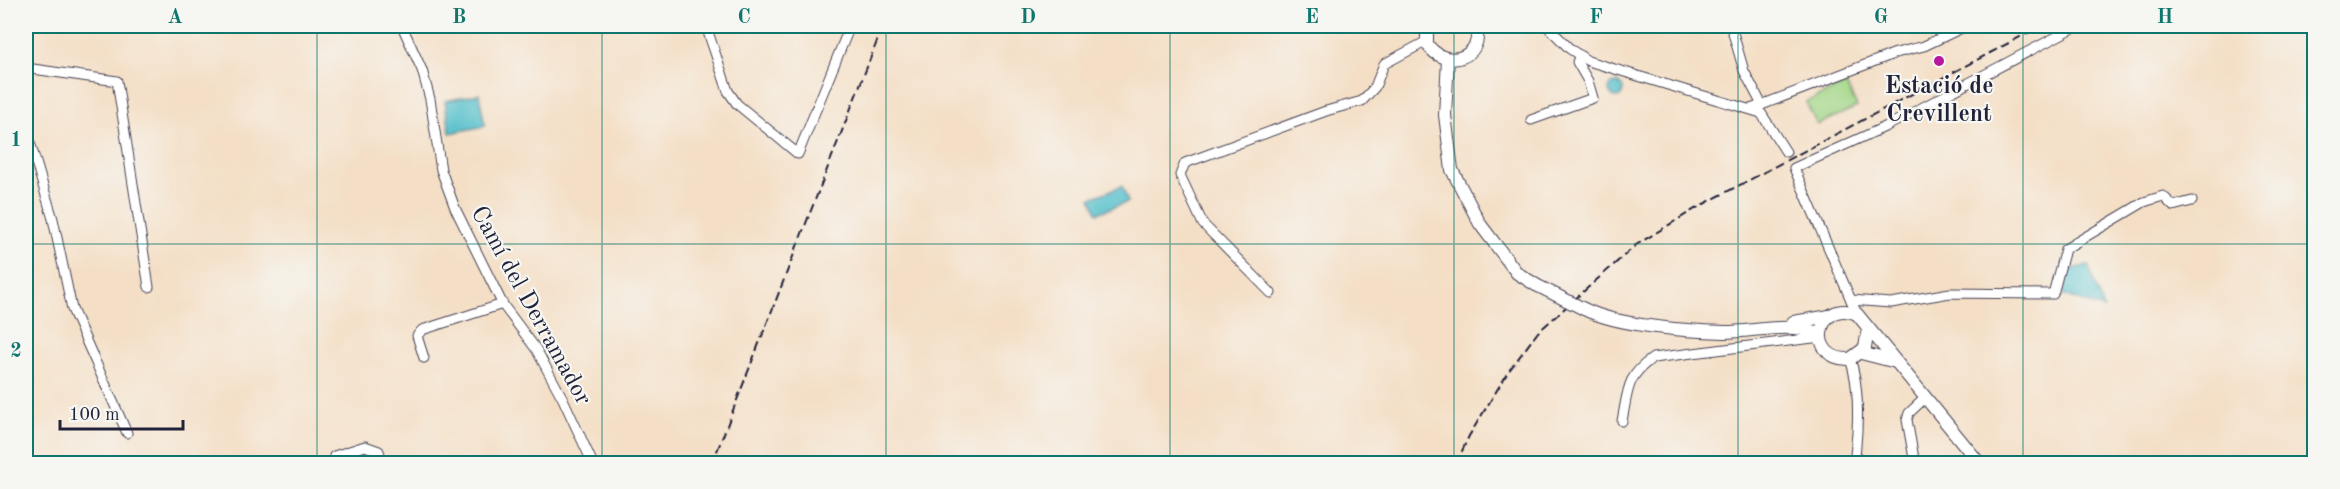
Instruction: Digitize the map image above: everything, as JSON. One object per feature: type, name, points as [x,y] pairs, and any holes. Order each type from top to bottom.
[{"type":"street","name":"Camí del Derramador","points":[[402,26],[422,70],[430,99],[445,179],[455,208],[503,304],[536,349],[563,399],[593,464]]},
{"type":"street","points":[[706,26],[728,91],[736,104],[798,154],[850,26]]},
{"type":"street","points":[[1426,26],[1427,41],[1432,51],[1448,59],[1464,56],[1470,52],[1477,38],[1476,26]]},
{"type":"street","points":[[1547,26],[1580,56],[1611,68],[1761,113],[1786,152]]},
{"type":"street","points":[[1731,26],[1744,71],[1762,105]]},
{"type":"street","points":[[1751,109],[1896,53],[1924,46],[1966,26]]},
{"type":"street","points":[[1980,464],[1857,314],[1794,168],[1887,126],[2077,26]]},
{"type":"street","points":[[1271,293],[1203,224],[1180,175],[1185,163],[1326,111],[1362,101],[1375,87],[1384,64],[1427,41]]},
{"type":"street","points":[[1531,120],[1593,98],[1588,81],[1577,62],[1580,56]]},
{"type":"street","points":[[1448,59],[1445,115],[1452,170],[1480,224],[1517,273],[1595,315],[1661,327],[1723,332],[1798,328],[1820,336]]},
{"type":"street","points":[[26,68],[117,81],[149,287]]},
{"type":"street","points":[[26,129],[53,219],[72,309],[127,433]]},
{"type":"street","points":[[1851,300],[1891,303],[1950,293],[2053,294],[2065,249],[2144,202],[2163,196],[2173,206],[2192,201]]},
{"type":"street","points":[[424,358],[417,336],[422,330],[503,304]]},
{"type":"street","points":[[1708,330],[1724,326],[1809,321],[1843,311],[1857,314]]},
{"type":"street","points":[[1830,316],[1822,327],[1820,336],[1829,354],[1836,357],[1856,356],[1896,362]]},
{"type":"street","points":[[1854,464],[1856,356],[1868,342],[1868,329]]},
{"type":"street","points":[[1622,422],[1630,379],[1640,367],[1653,358],[1820,336]]},
{"type":"street","points":[[1915,464],[1907,420],[1909,413],[1925,398]]},
{"type":"street","points":[[334,456],[365,446],[380,451],[383,464]]},
{"type":"green space","points":[[1846,84],[1857,107],[1817,125],[1806,102]]},
{"type":"water","points":[[1616,83],[1621,85],[1623,90],[1621,95],[1616,97],[1611,95],[1609,90],[1611,85]]},
{"type":"water","points":[[479,94],[485,126],[450,133],[445,101]]},
{"type":"water","points":[[1122,186],[1128,202],[1097,213],[1091,198]]},
{"type":"water","points":[[2088,265],[2104,309],[2064,295],[2065,271]]},
{"type":"railway","points":[[712,464],[883,26]]},
{"type":"railway","points":[[1456,464],[1469,436],[1508,372],[1538,332],[1636,245],[1700,206],[2041,26]]},
{"type":"place","name":"Estació de Crevillent","points":[[1939,61]]}]
